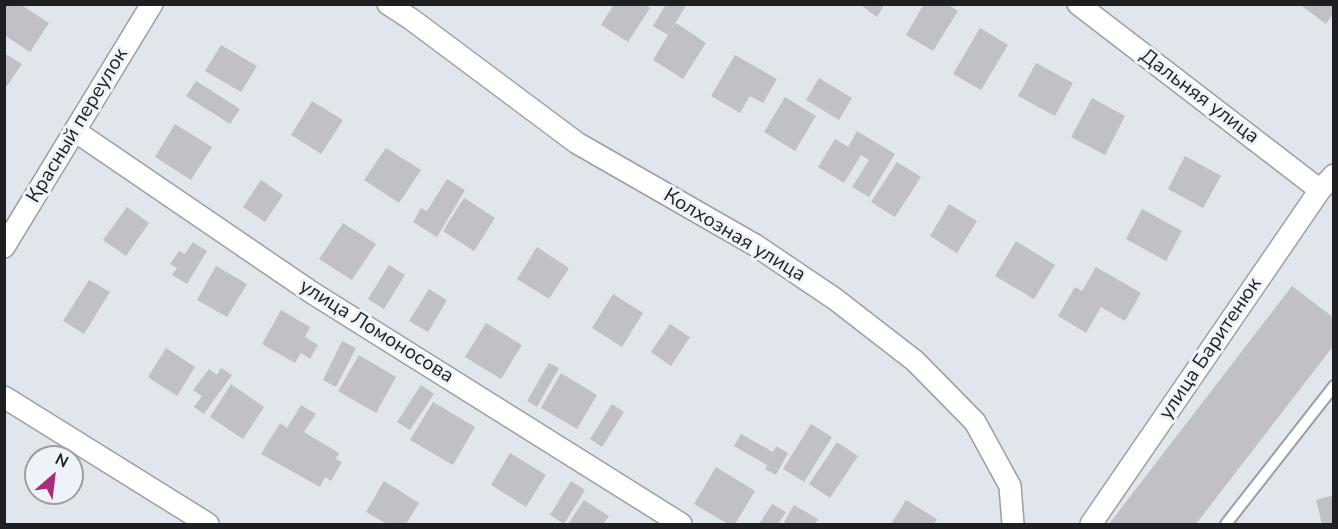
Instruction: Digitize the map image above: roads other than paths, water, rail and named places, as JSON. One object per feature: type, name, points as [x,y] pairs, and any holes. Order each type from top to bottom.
[{"type":"street","name":"Красный переулок","points":[[4,247],[152,4]]},
{"type":"street","name":"Колхозная улица","points":[[388,4],[577,143],[755,245],[835,299],[915,361],[975,422],[1010,486],[1012,525]]},
{"type":"street","name":"Дальняя улица","points":[[1079,5],[1327,183]]},
{"type":"street","name":"улица Ломоносова","points":[[75,131],[311,292],[681,525]]},
{"type":"street","name":"улица Баритенюк","points":[[1091,525],[1327,183]]},
{"type":"street","points":[[4,397],[208,525]]},
{"type":"lane","points":[[1226,525],[1334,386]]}]
